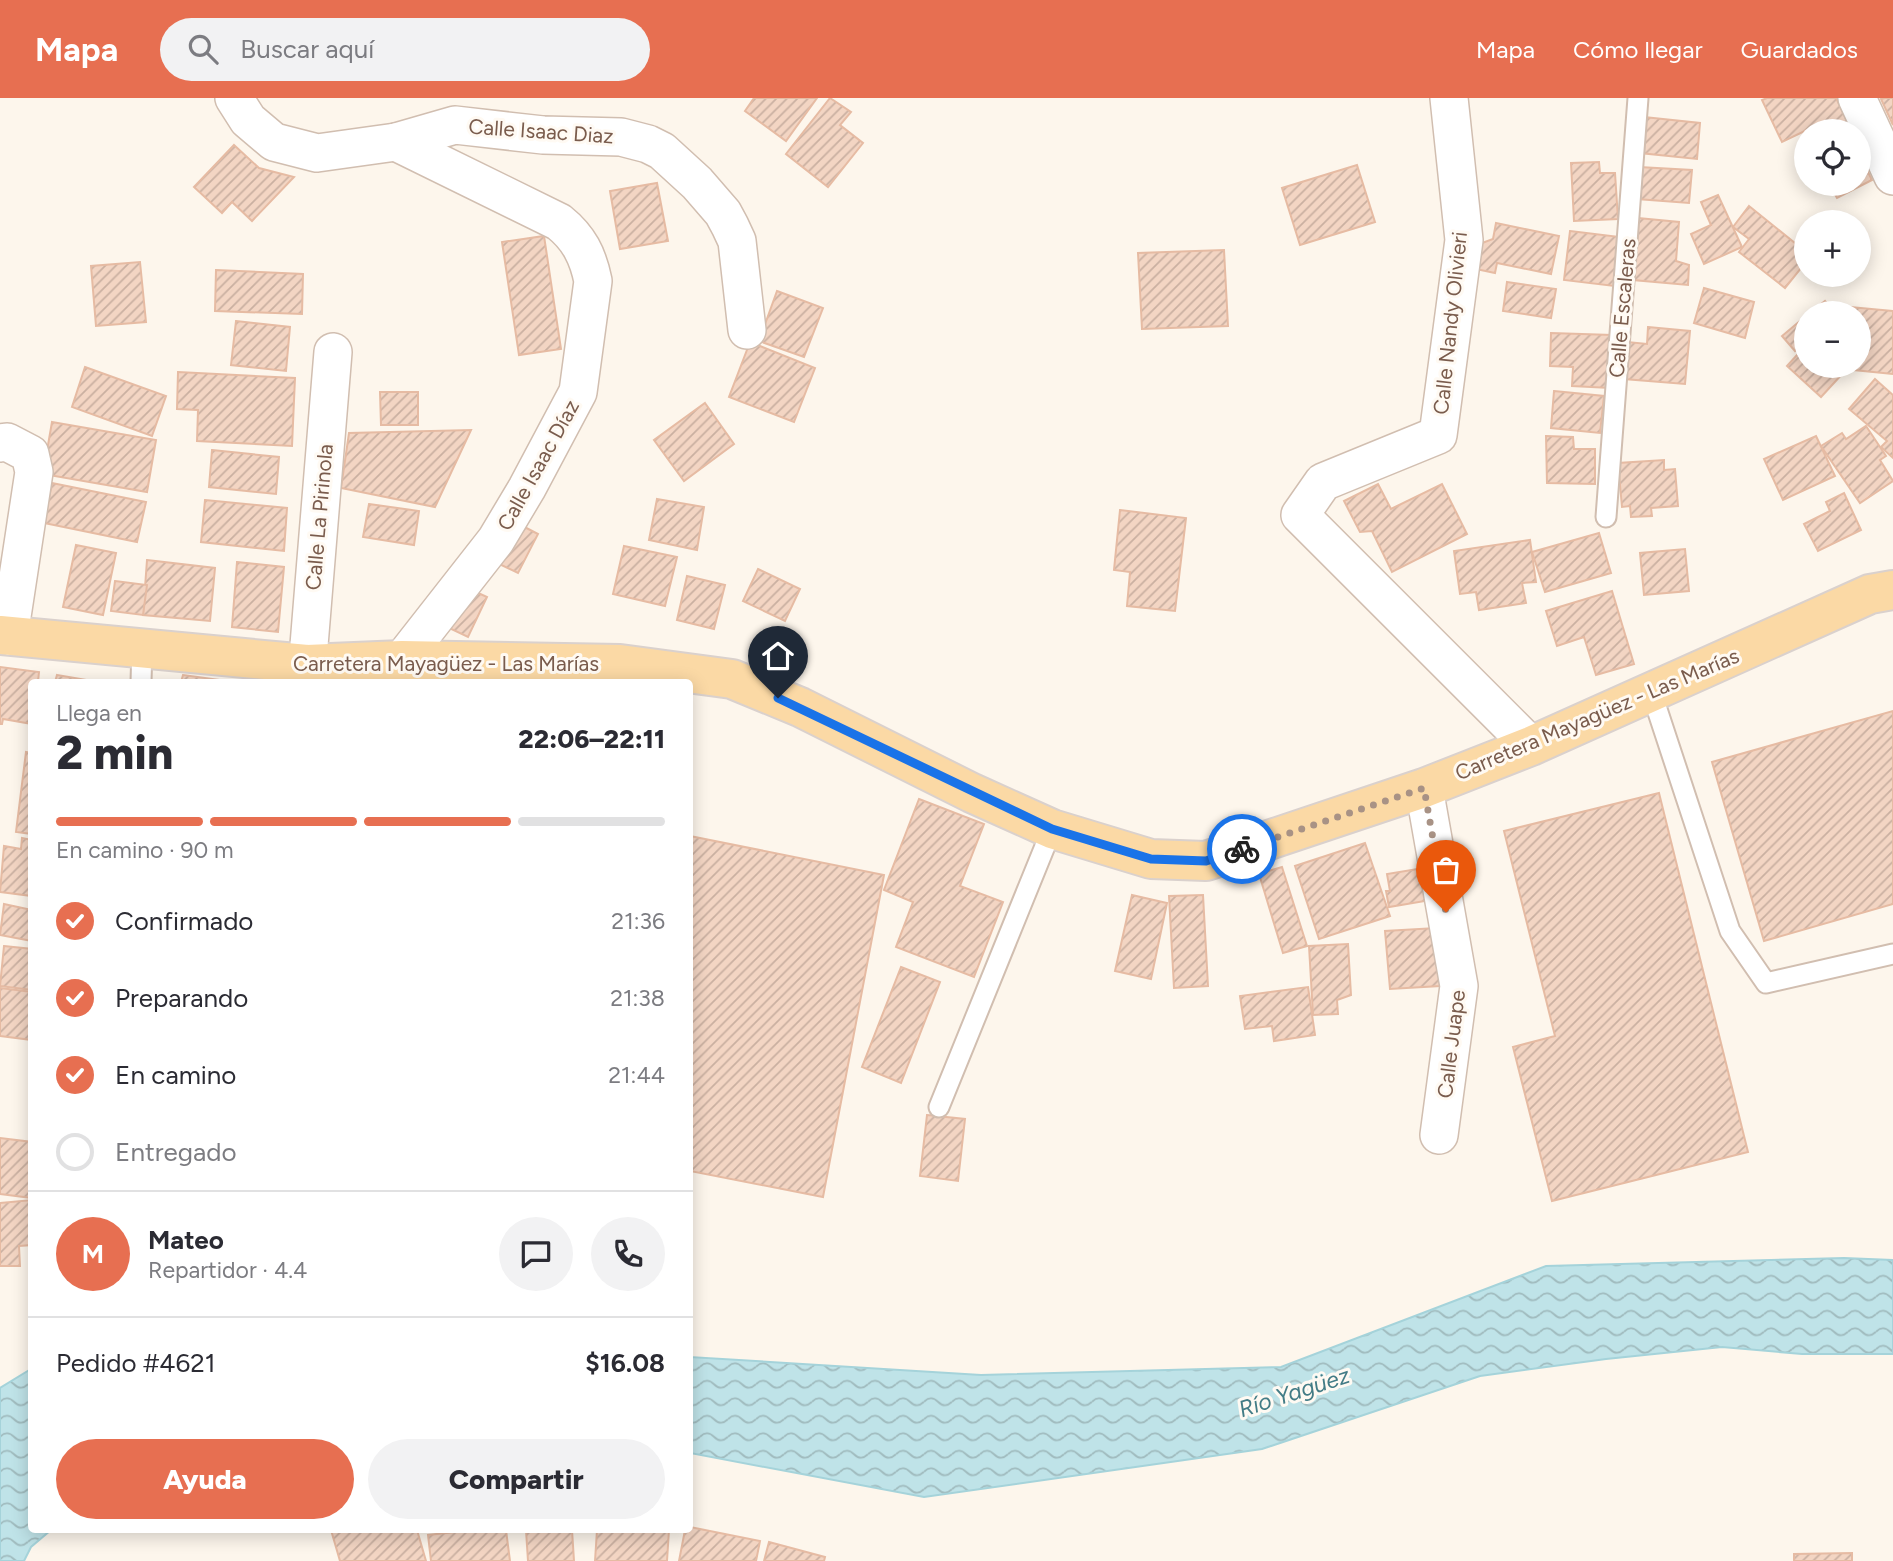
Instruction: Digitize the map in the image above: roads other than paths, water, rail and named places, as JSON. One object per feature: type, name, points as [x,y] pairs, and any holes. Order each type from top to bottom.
[{"type":"main road","name":"Carretera Mayagüez - Las Marías","points":[[4,636],[141,665],[307,673],[402,660],[620,664],[732,679],[800,707],[972,793],[1052,829],[1151,859],[1206,861],[1424,788],[1531,746],[1870,594],[1893,590]]},
{"type":"street","name":"Calle Isaac Diaz","points":[[233,98],[248,120],[274,142],[317,153],[396,142],[455,125],[543,135],[621,136],[662,151],[697,183],[730,226],[737,241],[747,330]]},
{"type":"street","name":"Calle Nandy Olivieri","points":[[1449,98],[1464,240],[1438,435],[1323,482],[1300,515],[1531,746]]},
{"type":"street","points":[[1857,98],[1893,176]]},
{"type":"street","name":"Calle Isaac Díaz","points":[[396,142],[559,222],[573,233],[579,242],[590,266],[593,281],[578,393],[496,540],[402,660]]},
{"type":"street","name":"Calle La Pirinola","points":[[307,673],[332,352]]},
{"type":"street","points":[[0,443],[7,442],[30,454],[34,472],[4,636]]},
{"type":"street","name":"Calle Juape","points":[[1424,788],[1459,986],[1439,1135]]},
{"type":"lane","name":"Calle Escaleras","points":[[1606,517],[1638,98]]},
{"type":"lane","points":[[1651,691],[1730,930],[1766,982],[1893,954]]},
{"type":"lane","points":[[939,1107],[1052,829]]},
{"type":"water","name":"Río Yagüez","points":[[1844,1258],[1893,1260],[1893,1354],[1802,1354],[1722,1347],[1480,1376],[1262,1449],[924,1497],[693,1454],[693,1357],[981,1375],[1281,1367],[1546,1266]]},
{"type":"water","points":[[28,1371],[28,1533],[47,1533],[31,1547],[24,1561],[0,1561],[0,1388]]}]
